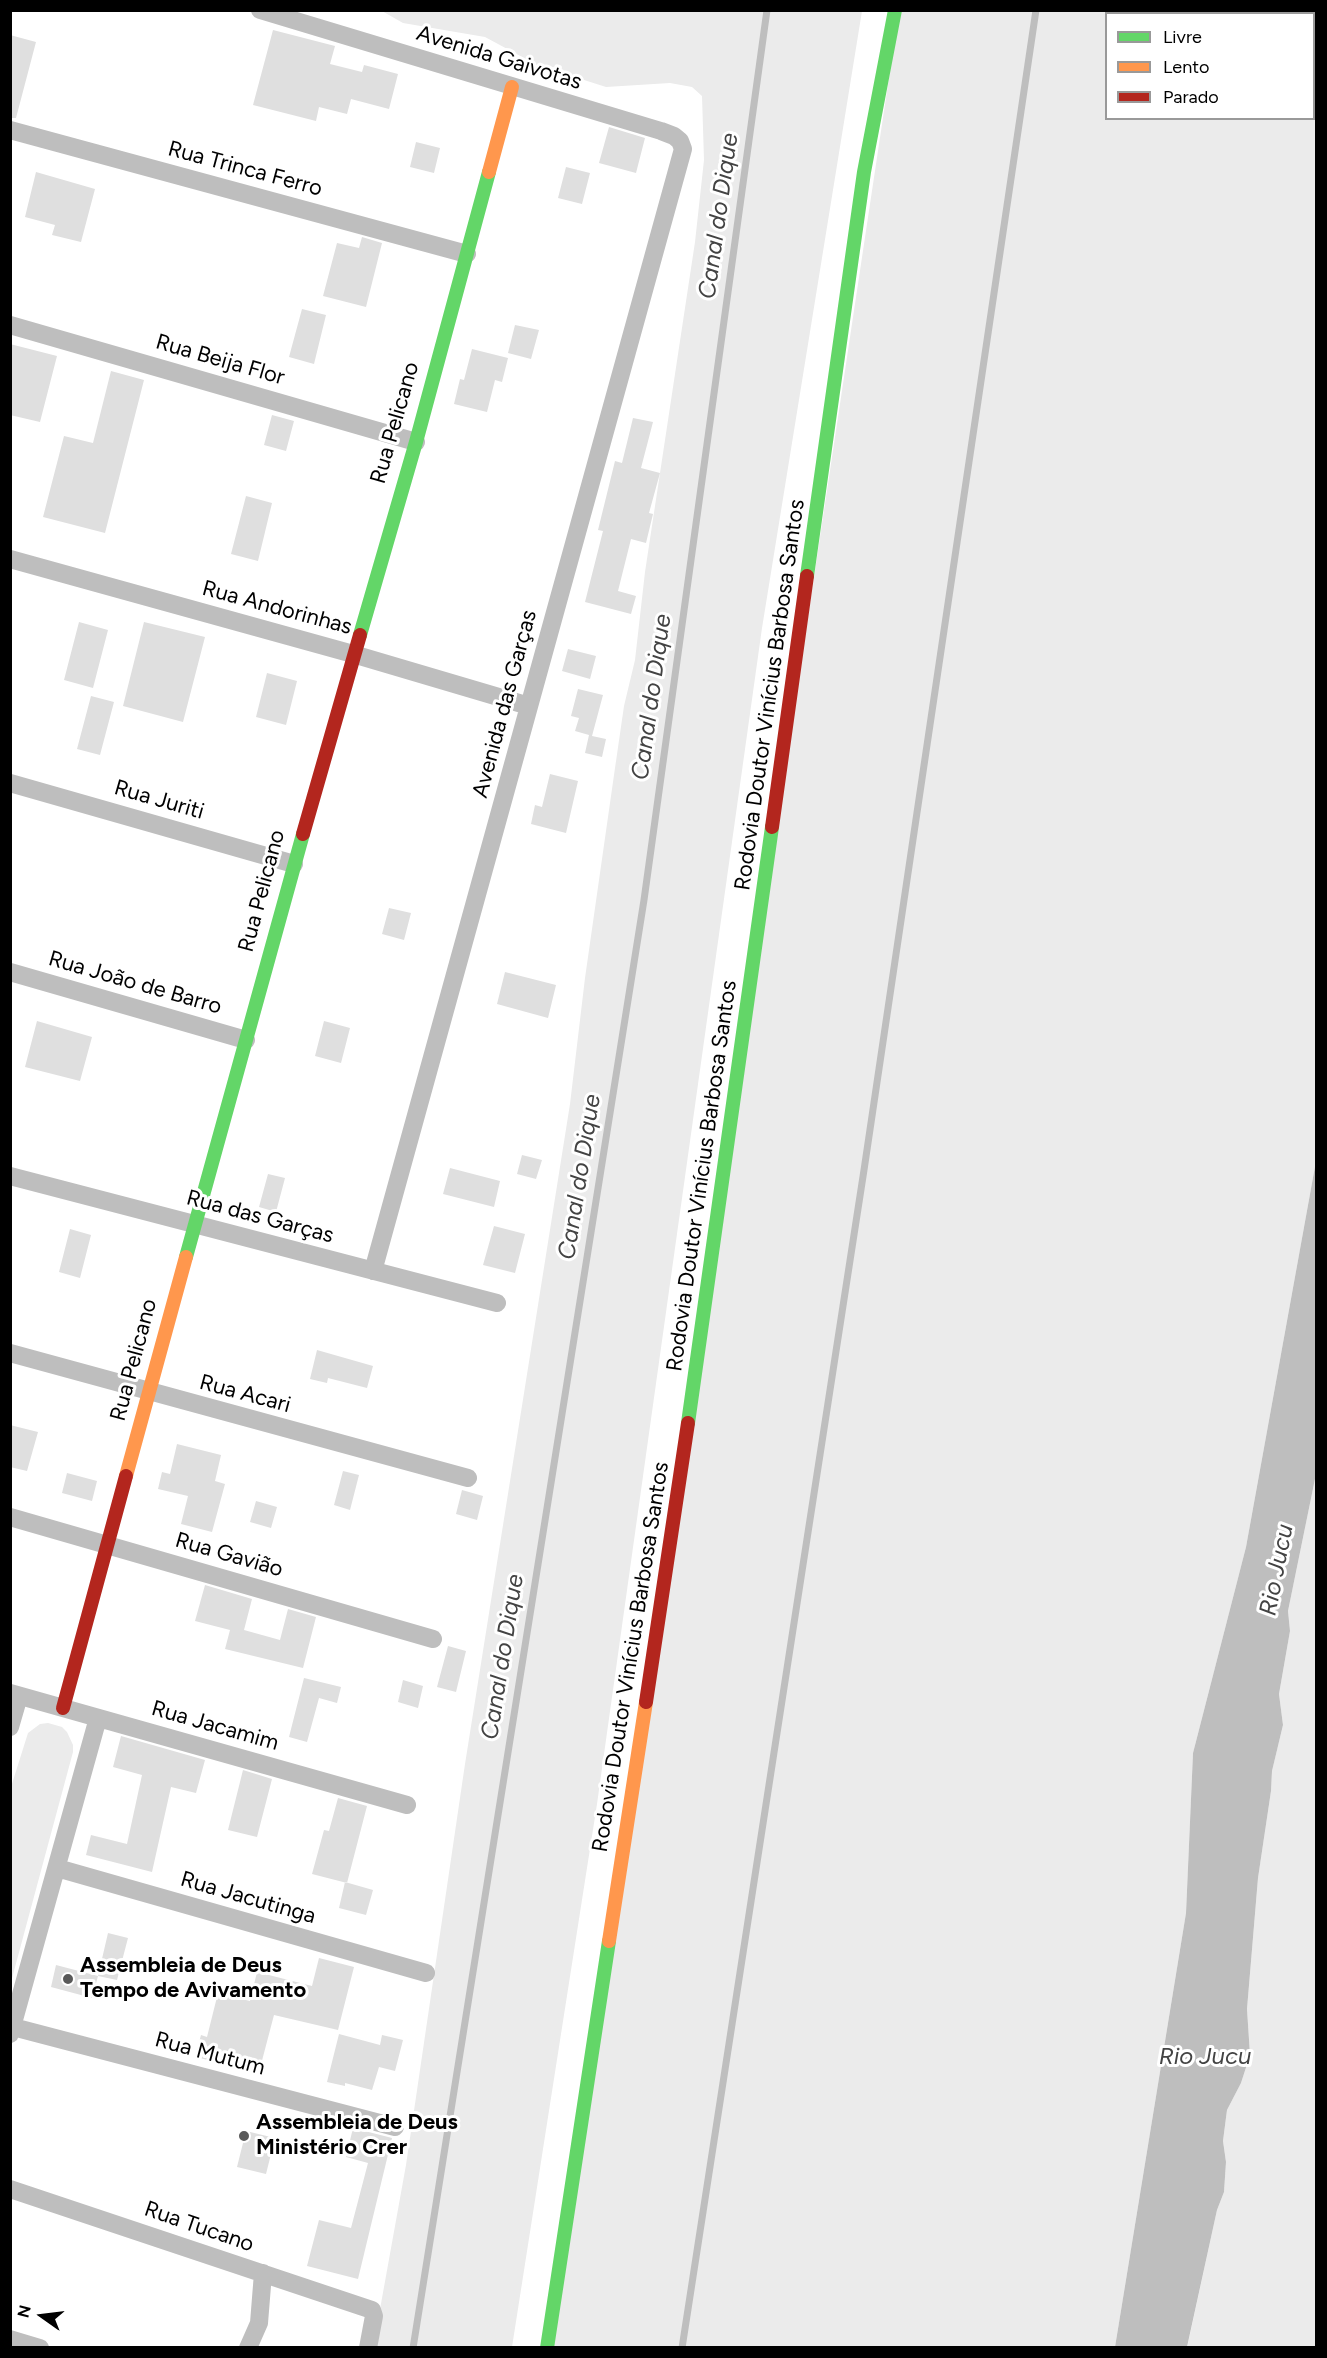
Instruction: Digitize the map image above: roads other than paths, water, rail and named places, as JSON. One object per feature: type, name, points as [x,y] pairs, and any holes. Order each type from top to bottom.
[{"type":"main road","name":"Rodovia Doutor Vinícius Barbosa Santos","points":[[548,2348],[685,1447],[864,172],[895,10]]},
{"type":"main road","name":"Rua Pelicano","points":[[63,1708],[294,864],[416,442],[512,87]]},
{"type":"street","name":"Avenida Gaivotas","points":[[260,10],[661,131],[674,136],[680,141],[683,149]]},
{"type":"street","name":"Rua Trinca Ferro","points":[[10,130],[467,254]]},
{"type":"street","name":"Avenida das Garças","points":[[373,1271],[683,149]]},
{"type":"street","name":"Rua Beija Flor","points":[[10,325],[416,442]]},
{"type":"street","name":"Rua Andorinhas","points":[[10,560],[353,654],[529,706]]},
{"type":"street","name":"Rua Juriti","points":[[10,783],[294,864]]},
{"type":"street","name":"Rua João de Barro","points":[[10,972],[246,1040]]},
{"type":"street","name":"Rua das Garças","points":[[10,1176],[497,1304]]},
{"type":"street","name":"Rua Acari","points":[[10,1353],[468,1478]]},
{"type":"street","name":"Rua Gavião","points":[[10,1517],[433,1639]]},
{"type":"street","name":"Rua Jacamim","points":[[15,1695],[407,1805]]},
{"type":"street","points":[[10,1727],[15,1695]]},
{"type":"street","points":[[12,2030],[98,1719]]},
{"type":"street","name":"Rua Jacutinga","points":[[57,1868],[426,1973]]},
{"type":"street","name":"Rua Mutum","points":[[12,2030],[395,2127]]},
{"type":"street","name":"Rua Tucano","points":[[10,2189],[372,2310],[374,2316],[368,2348]]},
{"type":"street","points":[[248,2348],[260,2323],[263,2273]]},
{"type":"street","points":[[10,2339],[40,2348]]},
{"type":"water","name":"Rio Jucu","points":[[1316,1161],[1316,1474],[1288,1611],[1290,1631],[1279,1694],[1283,1725],[1272,1771],[1258,1878],[1247,2009],[1250,2055],[1241,2083],[1227,2110],[1223,2141],[1226,2162],[1224,2192],[1217,2210],[1187,2347],[1115,2347],[1186,1913],[1193,1753],[1246,1547]]},
{"type":"waterway","name":"Canal do Dique","points":[[413,2348],[644,900],[767,10]]},
{"type":"waterway","points":[[682,2348],[864,1170],[1036,10]]},
{"type":"place","name":"Assembleia de Deus Tempo de Avivamento","points":[[68,1979]]},
{"type":"place","name":"Assembleia de Deus Ministério Crer","points":[[244,2136]]}]
